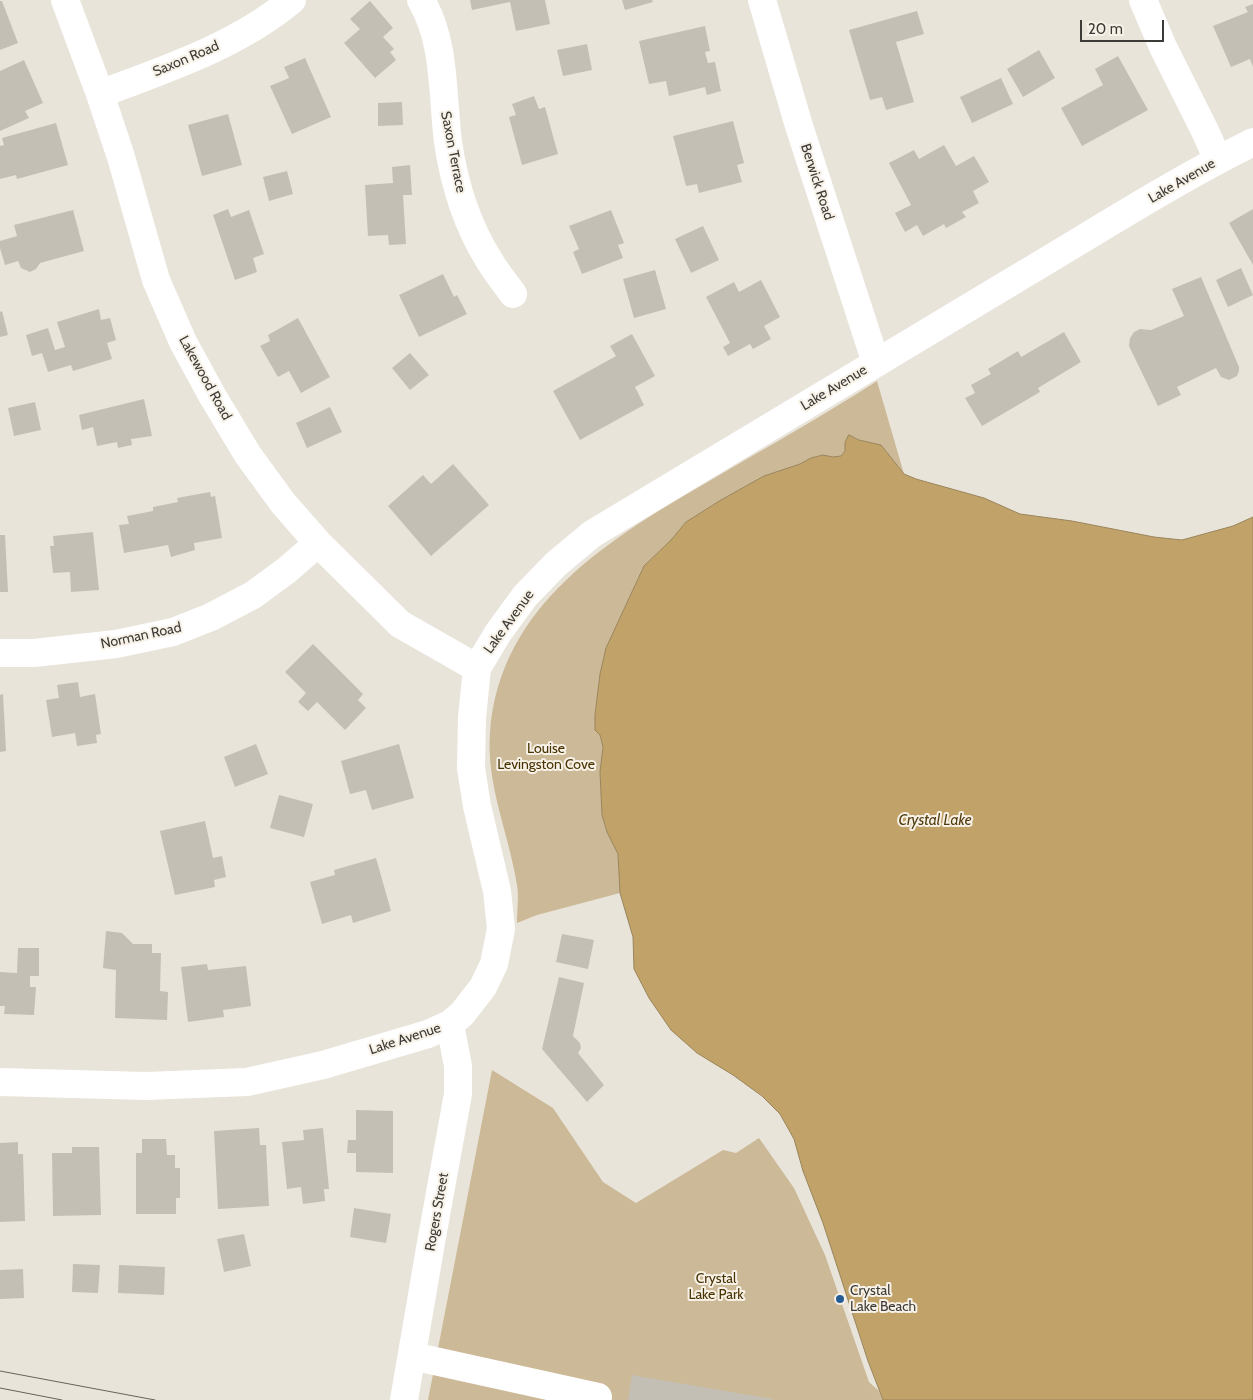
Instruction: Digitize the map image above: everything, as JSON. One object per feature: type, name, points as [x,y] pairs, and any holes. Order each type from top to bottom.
[{"type":"street","name":"Lakewood Road","points":[[65,0],[121,157],[156,280],[183,342],[248,455],[283,503],[318,543],[400,624],[477,668]]},
{"type":"street","name":"Saxon Road","points":[[100,94],[208,52],[274,15],[292,0]]},
{"type":"street","name":"Saxon Terrace","points":[[422,0],[437,41],[449,144],[456,183],[472,228],[489,261],[513,294]]},
{"type":"street","name":"Berwick Road","points":[[762,0],[799,126],[876,363]]},
{"type":"street","points":[[1143,0],[1163,47],[1218,160]]},
{"type":"street","name":"Lake Avenue","points":[[0,1082],[146,1086],[247,1082],[323,1065],[428,1034],[450,1024],[474,1001],[483,987],[494,964],[501,929],[497,891],[477,806],[471,768],[472,718],[477,668],[498,633],[525,596],[556,564],[592,534],[1218,160],[1253,142]]},
{"type":"street","name":"Norman Road","points":[[0,653],[34,653],[116,644],[173,632],[210,617],[252,594],[287,570],[318,543]]},
{"type":"street","name":"Rogers Street","points":[[404,1400],[458,1094],[458,1066],[450,1024]]},
{"type":"street","points":[[412,1356],[598,1397]]},
{"type":"green space","name":"Louise Levingston Cove","points":[[877,381],[904,474],[881,445],[854,437],[841,456],[823,455],[811,458],[800,464],[764,476],[721,500],[686,522],[671,540],[644,566],[606,648],[600,674],[595,715],[603,747],[600,772],[602,815],[607,832],[618,854],[620,893],[537,915],[517,923],[517,885],[491,772],[490,752],[490,733],[498,687],[514,647],[538,612],[566,580],[600,552],[673,502],[816,419]]},
{"type":"green space","name":"Crystal Lake Park","points":[[492,1070],[553,1108],[603,1182],[636,1203],[723,1150],[736,1153],[759,1138],[794,1188],[825,1255],[869,1382],[878,1390],[883,1400],[428,1400]]},
{"type":"water","name":"Crystal Lake","points":[[849,435],[859,440],[881,445],[904,474],[984,498],[1020,514],[1182,540],[1233,526],[1253,517],[1253,1400],[883,1400],[868,1361],[823,1223],[803,1171],[794,1139],[780,1114],[762,1096],[733,1075],[697,1053],[671,1030],[649,998],[634,969],[633,937],[620,893],[618,854],[607,832],[602,815],[600,772],[603,747],[600,735],[595,730],[595,715],[600,674],[606,648],[644,566],[671,540],[686,522],[764,476],[800,464],[811,458],[823,455],[841,456],[845,451],[845,443]]},
{"type":"building","points":[[470,0],[545,0],[550,24],[516,31],[510,2],[472,10]]},
{"type":"building","points":[[622,0],[652,0],[653,2],[625,10]]},
{"type":"building","points":[[0,1],[2,1],[18,43],[0,50]]},
{"type":"building","points":[[370,1],[393,28],[383,37],[394,49],[390,52],[396,60],[375,78],[344,43],[360,29],[350,19]]},
{"type":"building","points":[[1253,4],[1253,67],[1250,59],[1231,67],[1213,26],[1248,12],[1245,7]]},
{"type":"building","points":[[917,11],[924,34],[896,42],[914,102],[886,110],[882,97],[870,100],[849,30]]},
{"type":"building","points":[[705,26],[710,51],[705,52],[708,63],[715,62],[721,91],[707,95],[705,87],[669,96],[666,81],[649,84],[639,41]]},
{"type":"building","points":[[587,44],[592,70],[563,76],[557,50]]},
{"type":"building","points":[[1039,50],[1055,78],[1023,97],[1007,69]]},
{"type":"building","points":[[1118,56],[1148,110],[1082,146],[1061,108],[1103,85],[1095,69]]},
{"type":"building","points":[[305,58],[331,117],[292,134],[270,86],[289,78],[284,67]]},
{"type":"building","points":[[24,60],[43,103],[25,111],[29,118],[0,131],[0,71]]},
{"type":"building","points":[[1001,78],[1013,104],[972,123],[960,97]]},
{"type":"building","points":[[534,96],[539,109],[545,107],[558,154],[522,165],[509,117],[516,115],[512,104]]},
{"type":"building","points":[[402,102],[403,125],[378,126],[378,103]]},
{"type":"building","points":[[228,114],[242,165],[202,176],[188,125]]},
{"type":"building","points":[[733,121],[744,163],[737,165],[742,182],[699,193],[697,184],[686,186],[673,136]]},
{"type":"building","points":[[56,123],[68,165],[17,179],[16,175],[0,179],[0,146],[4,145],[2,138]]},
{"type":"building","points":[[944,145],[956,166],[974,156],[989,182],[973,191],[979,203],[962,212],[966,217],[946,228],[944,224],[923,236],[917,225],[905,232],[895,213],[911,205],[889,163],[914,150],[919,159]]},
{"type":"building","points":[[410,165],[412,195],[403,195],[406,244],[389,245],[388,235],[368,236],[365,185],[393,183],[392,167]]},
{"type":"building","points":[[287,171],[293,194],[269,201],[263,177]]},
{"type":"building","points":[[228,209],[231,217],[249,210],[264,254],[253,258],[257,272],[235,280],[213,215]]},
{"type":"building","points":[[1253,209],[1253,265],[1229,223]]},
{"type":"building","points":[[73,210],[84,251],[40,263],[36,269],[30,272],[21,268],[18,261],[5,265],[0,241],[17,236],[14,225]]},
{"type":"building","points":[[611,210],[624,243],[618,245],[623,258],[582,274],[573,252],[579,249],[569,226]]},
{"type":"building","points":[[703,226],[719,260],[691,273],[675,239]]},
{"type":"building","points":[[1241,268],[1253,295],[1228,307],[1216,280]]},
{"type":"building","points":[[655,270],[666,309],[634,318],[623,279]]},
{"type":"building","points":[[443,274],[454,297],[457,295],[467,314],[419,337],[399,295]]},
{"type":"building","points":[[1201,277],[1239,371],[1237,376],[1229,380],[1221,377],[1216,368],[1177,387],[1181,395],[1158,406],[1129,346],[1130,338],[1134,332],[1140,329],[1151,330],[1184,316],[1172,289]]},
{"type":"building","points":[[761,280],[780,317],[764,326],[771,339],[753,349],[750,344],[728,356],[723,347],[730,343],[706,297],[734,282],[739,292]]},
{"type":"building","points":[[99,309],[101,320],[110,318],[116,340],[107,343],[112,359],[73,371],[71,365],[48,372],[42,353],[32,356],[26,335],[48,328],[55,350],[65,347],[57,322]]},
{"type":"building","points":[[2,311],[8,335],[0,337],[0,312]]},
{"type":"building","points":[[298,318],[330,377],[301,393],[289,371],[278,377],[260,346],[270,341],[268,335]]},
{"type":"building","points":[[1064,332],[1081,362],[1038,388],[1040,392],[982,426],[965,398],[975,393],[971,385],[991,374],[988,369],[1018,351],[1021,357]]},
{"type":"building","points":[[632,334],[655,376],[635,387],[644,405],[580,440],[553,391],[616,356],[610,346]]},
{"type":"building","points":[[410,353],[429,375],[410,390],[392,368]]},
{"type":"building","points":[[144,399],[152,436],[131,439],[132,445],[118,448],[117,442],[97,446],[93,427],[82,430],[79,415]]},
{"type":"building","points":[[35,402],[41,430],[14,436],[8,408]]},
{"type":"building","points":[[330,407],[342,432],[307,448],[296,423]]},
{"type":"building","points":[[453,464],[489,505],[431,556],[388,506],[423,475],[431,484]]},
{"type":"building","points":[[210,492],[211,497],[215,496],[222,538],[194,543],[195,550],[171,557],[168,545],[124,553],[119,525],[129,524],[127,516],[153,511],[153,507],[178,502],[177,498]]},
{"type":"building","points":[[93,532],[99,590],[71,592],[70,572],[53,573],[50,546],[54,546],[53,536]]},
{"type":"building","points":[[0,535],[5,535],[8,592],[0,592]]},
{"type":"building","points":[[313,644],[363,694],[358,700],[366,708],[345,730],[317,702],[308,711],[298,702],[306,693],[285,672]]},
{"type":"building","points":[[78,682],[80,697],[95,694],[101,734],[96,735],[97,743],[77,746],[75,733],[52,737],[46,700],[59,698],[57,685]]},
{"type":"building","points":[[3,694],[6,751],[0,752],[0,695]]},
{"type":"building","points":[[256,744],[268,774],[235,787],[224,757]]},
{"type":"building","points":[[399,744],[414,798],[372,810],[366,790],[350,794],[341,761]]},
{"type":"building","points":[[279,795],[313,804],[304,837],[270,828]]},
{"type":"building","points":[[205,821],[213,858],[222,856],[226,877],[214,880],[215,887],[175,895],[160,831]]},
{"type":"building","points":[[376,858],[391,911],[353,923],[351,915],[322,924],[310,882],[335,875],[334,870]]},
{"type":"building","points":[[106,931],[122,933],[133,944],[152,944],[152,953],[161,953],[160,991],[168,992],[167,1020],[115,1018],[116,970],[103,968]]},
{"type":"building","points":[[562,934],[594,940],[588,969],[556,962]]},
{"type":"building","points":[[18,948],[39,948],[39,976],[30,976],[30,987],[36,987],[34,1015],[4,1014],[5,1006],[0,1006],[0,972],[17,973]]},
{"type":"building","points":[[207,964],[208,970],[246,966],[251,1006],[223,1010],[224,1017],[188,1022],[181,967]]},
{"type":"building","points":[[559,977],[584,983],[573,1036],[580,1043],[581,1048],[578,1053],[604,1085],[587,1102],[542,1049]]},
{"type":"building","points":[[356,1110],[393,1111],[393,1173],[356,1172],[356,1153],[347,1153],[348,1140],[356,1140]]},
{"type":"building","points":[[259,1128],[260,1145],[266,1145],[269,1206],[218,1209],[214,1131]]},
{"type":"building","points":[[323,1128],[329,1189],[324,1189],[325,1201],[303,1204],[301,1187],[287,1189],[282,1142],[304,1140],[303,1130]]},
{"type":"building","points":[[142,1139],[166,1139],[167,1155],[175,1155],[175,1168],[180,1168],[180,1198],[176,1198],[176,1214],[136,1214],[136,1153],[142,1153]]},
{"type":"building","points":[[18,1142],[18,1154],[23,1154],[25,1221],[0,1222],[0,1143]]},
{"type":"building","points":[[72,1147],[99,1147],[101,1215],[53,1216],[52,1153],[72,1153]]},
{"type":"building","points":[[354,1208],[391,1214],[386,1243],[350,1237]]},
{"type":"building","points":[[244,1234],[251,1266],[224,1272],[217,1239]]},
{"type":"building","points":[[73,1264],[100,1265],[98,1293],[72,1292]]},
{"type":"building","points":[[119,1265],[165,1267],[164,1295],[118,1293]]},
{"type":"building","points":[[23,1269],[24,1298],[0,1299],[0,1270]]},
{"type":"building","points":[[632,1375],[772,1399],[772,1400],[628,1400]]},
{"type":"tram line","points":[[0,1371],[155,1400]]},
{"type":"tram line","points":[[0,1388],[62,1400]]},
{"type":"place","name":"Crystal Lake Beach","points":[[840,1299]]}]
